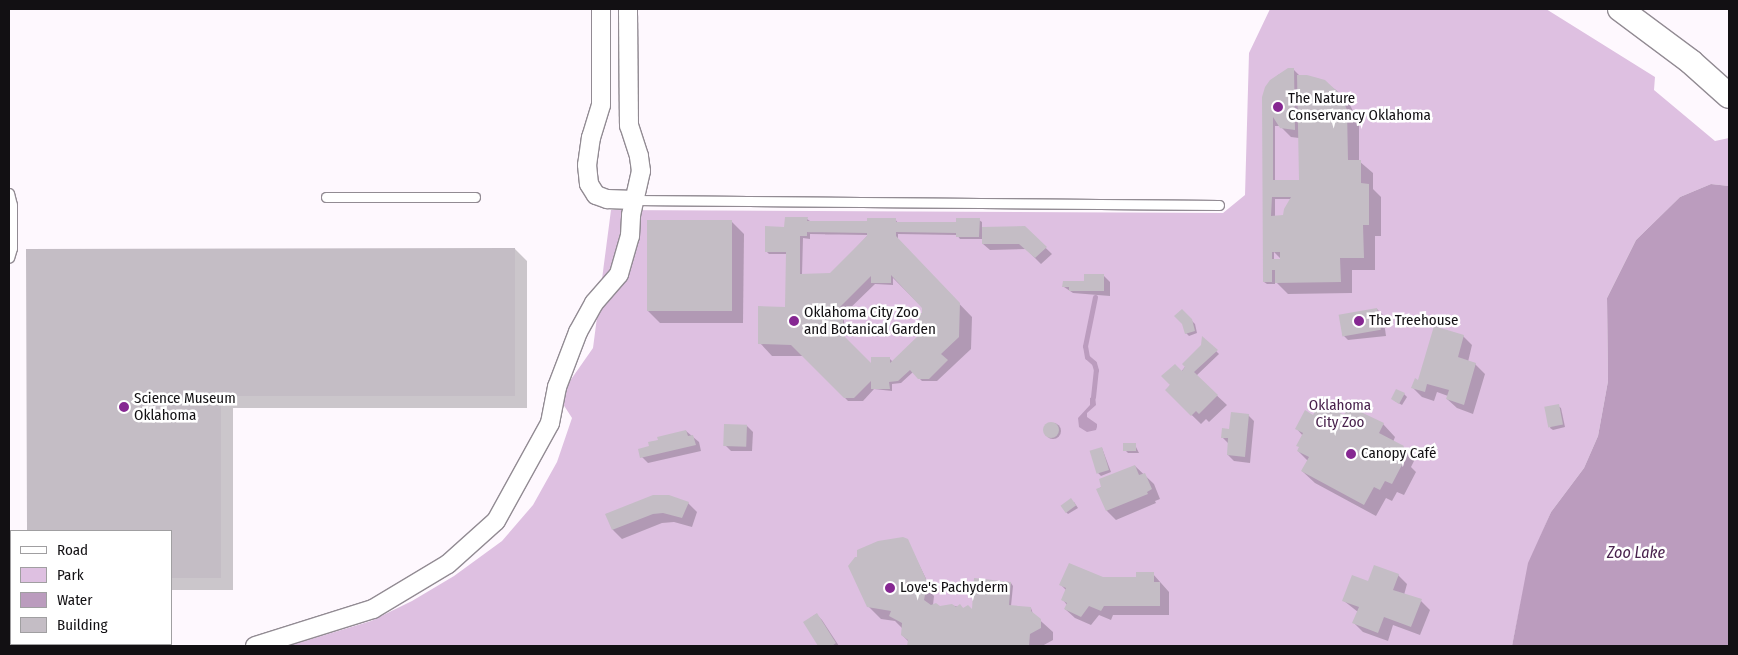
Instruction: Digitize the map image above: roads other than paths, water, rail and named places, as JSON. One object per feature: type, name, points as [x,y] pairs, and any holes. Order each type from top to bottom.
[{"type":"main road","points":[[1620,9],[1672,47],[1729,96]]},
{"type":"street","points":[[602,9],[601,105],[591,136],[587,165],[589,184],[596,195],[607,199],[634,200]]},
{"type":"street","points":[[255,646],[373,609],[448,564],[496,521],[550,424],[557,387],[578,332],[594,303],[619,274],[630,236],[634,200],[641,171],[639,156],[629,126],[628,9]]},
{"type":"lane","points":[[9,193],[12,205],[12,248],[9,258]]},
{"type":"lane","points":[[326,197],[475,197]]},
{"type":"lane","points":[[634,200],[1219,205]]},
{"type":"water","name":"Zoo Lake","points":[[1711,184],[1729,186],[1729,646],[1512,646],[1528,563],[1551,512],[1584,468],[1598,436],[1608,381],[1607,298],[1636,240],[1680,197]]},
{"type":"water","points":[[1095,396],[1096,405],[1087,413],[1087,417],[1097,424],[1097,427],[1096,430],[1087,432],[1079,427],[1078,418],[1090,405],[1090,398]]},
{"type":"waterway","points":[[1093,397],[1096,370],[1094,363],[1087,357],[1085,346],[1095,297]]},
{"type":"place","name":"The Nature Conservancy Oklahoma","points":[[1278,107]]},
{"type":"place","name":"Oklahoma City Zoo and Botanical Garden","points":[[794,321]]},
{"type":"place","name":"The Treehouse","points":[[1359,321]]},
{"type":"place","name":"Science Museum Oklahoma","points":[[124,407]]},
{"type":"place","name":"Canopy Café","points":[[1351,454]]},
{"type":"place","name":"Love's Pachyderm","points":[[890,588]]},
{"type":"park label","name":"Oklahoma City Zoo","points":[[1340,414]]}]
